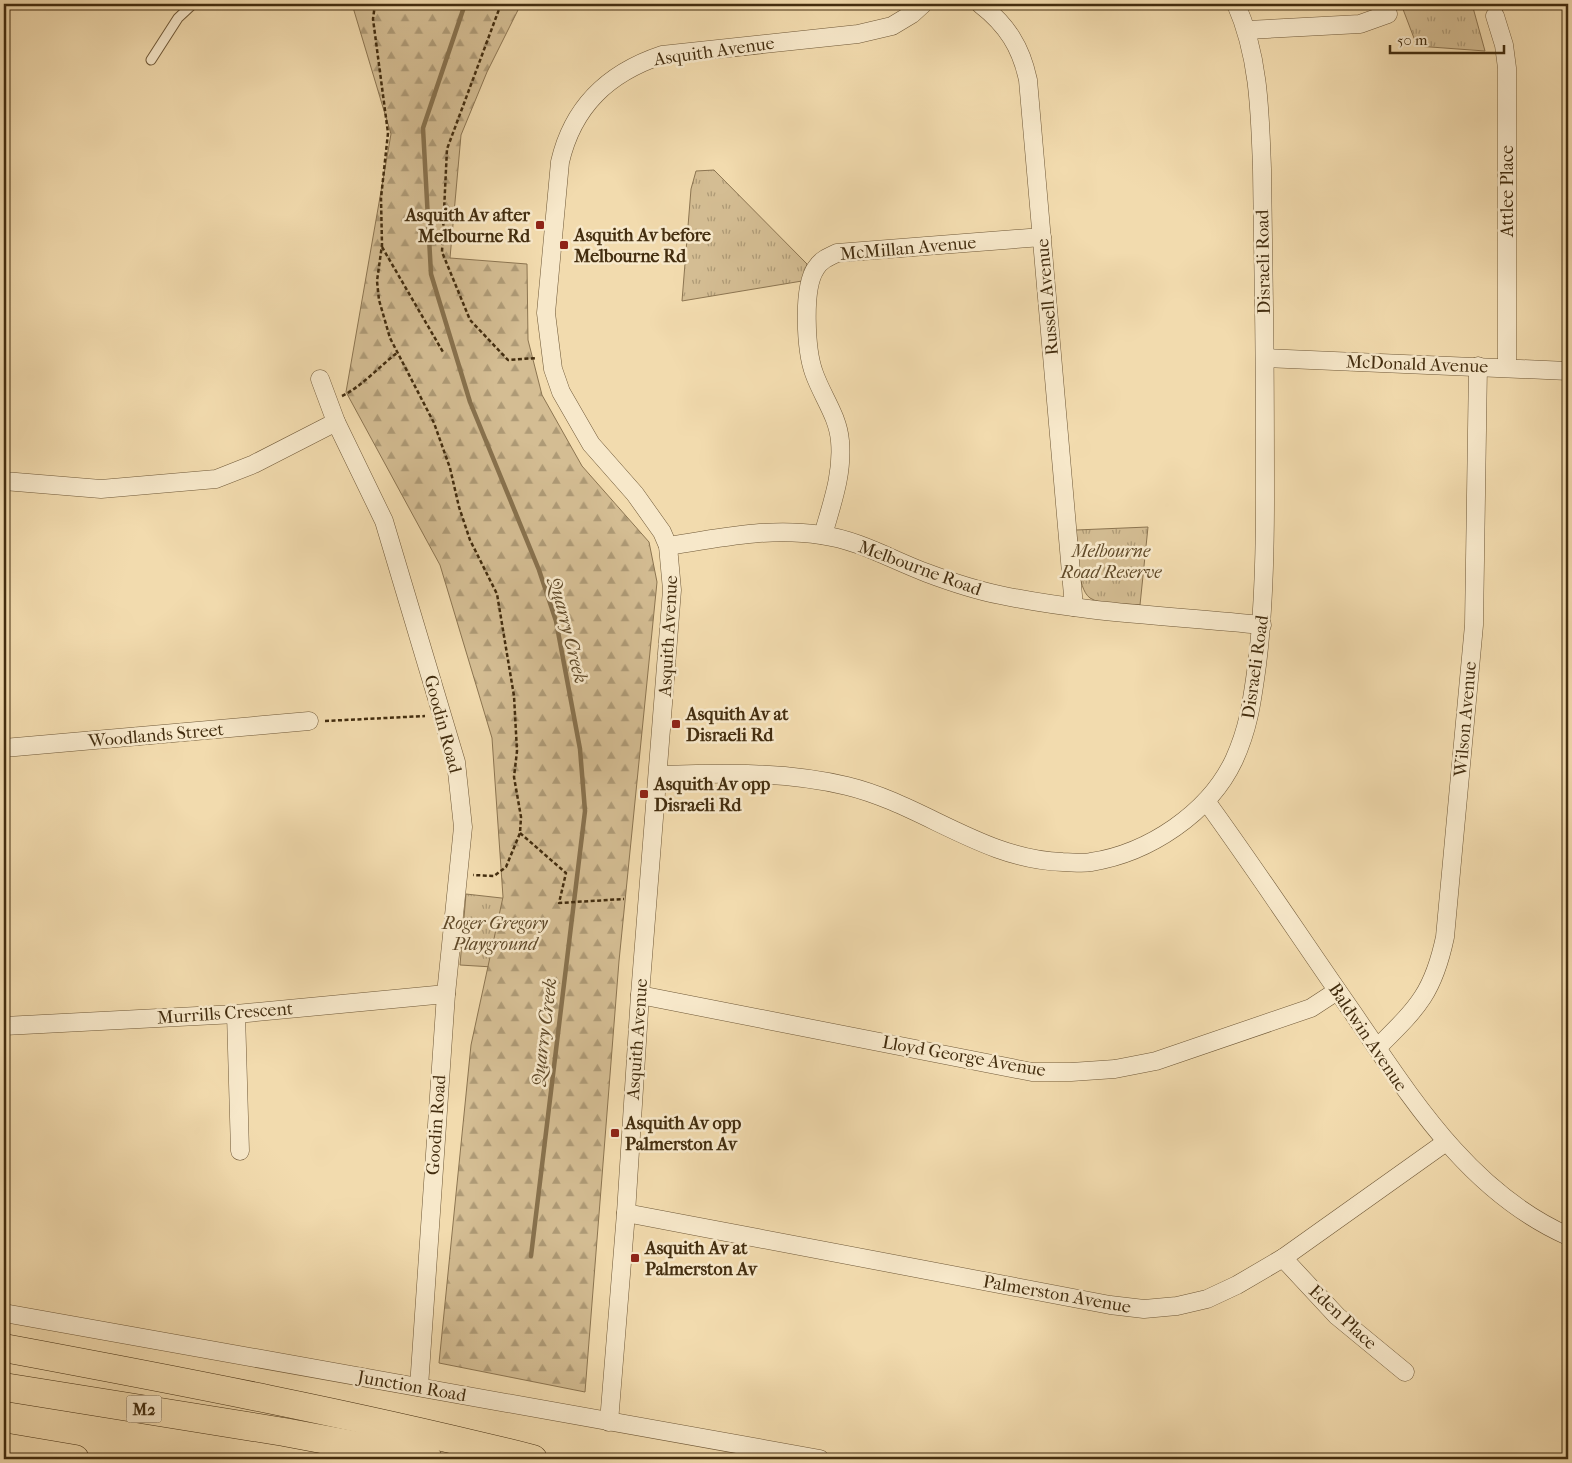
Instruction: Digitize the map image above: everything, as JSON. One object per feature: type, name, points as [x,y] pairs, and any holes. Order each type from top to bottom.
[{"type":"highway","points":[[4,1348],[183,1382],[533,1459]]},
{"type":"highway","name":"M2","points":[[4,1387],[284,1432],[428,1459]]},
{"type":"highway","points":[[4,1447],[76,1459]]},
{"type":"street","name":"Asquith Avenue","points":[[609,1422],[626,1213],[640,995],[672,613],[671,566],[668,546],[649,511],[586,438],[561,392],[553,369],[546,313],[558,178],[568,134],[574,121],[602,87],[640,62],[662,55],[858,34],[892,26],[912,14],[923,4]]},
{"type":"street","name":"Russell Avenue","points":[[980,4],[1008,30],[1020,51],[1025,65],[1074,606]]},
{"type":"street","name":"Disraeli Road","points":[[659,775],[736,773],[787,776],[849,786],[908,808],[987,846],[1040,862],[1090,862],[1133,850],[1170,831],[1206,801],[1233,763],[1250,721],[1262,625],[1265,574],[1265,358],[1260,100],[1247,30],[1236,4]]},
{"type":"street","points":[[1247,30],[1360,24],[1388,14]]},
{"type":"street","name":"Attlee Place","points":[[1495,16],[1504,45],[1507,68],[1507,367]]},
{"type":"street","name":"McMillan Avenue","points":[[823,535],[838,483],[841,463],[840,439],[834,414],[814,374],[808,352],[808,293],[815,269],[823,259],[837,253],[1042,237]]},
{"type":"street","name":"McDonald Avenue","points":[[1265,358],[1568,371]]},
{"type":"street","name":"Wilson Avenue","points":[[1377,1048],[1412,1014],[1430,989],[1439,966],[1445,937],[1474,625],[1478,366]]},
{"type":"street","name":"Goodin Road","points":[[320,379],[336,422],[384,521],[456,762],[463,827],[446,994],[418,1387]]},
{"type":"street","points":[[4,481],[101,489],[216,479],[254,464],[336,422]]},
{"type":"street","name":"Melbourne Road","points":[[668,546],[750,532],[780,531],[823,535],[868,548],[927,573],[981,591],[1028,601],[1262,625]]},
{"type":"street","name":"Woodlands Street","points":[[4,748],[309,721]]},
{"type":"street","name":"Baldwin Avenue","points":[[1206,801],[1413,1102],[1446,1142],[1481,1178],[1528,1212],[1568,1236]]},
{"type":"street","name":"Lloyd George Avenue","points":[[640,995],[1032,1072],[1071,1072],[1115,1069],[1156,1062],[1311,1008],[1337,991]]},
{"type":"street","name":"Murrills Crescent","points":[[4,1026],[236,1014],[446,994]]},
{"type":"street","points":[[236,1014],[240,1151]]},
{"type":"street","name":"Palmerston Avenue","points":[[626,1213],[1110,1305],[1144,1308],[1177,1306],[1208,1299],[1283,1258],[1446,1142]]},
{"type":"street","name":"Eden Place","points":[[1283,1258],[1337,1316],[1405,1372]]},
{"type":"street","name":"Junction Road","points":[[4,1313],[820,1459]]},
{"type":"lane","points":[[151,60],[178,18],[193,4]]},
{"type":"path","points":[[376,4],[373,19],[388,133],[381,198],[382,245],[377,281],[380,300],[390,338],[434,423],[450,468],[459,507],[470,540],[497,594],[514,696],[517,751],[514,791],[520,817],[520,833],[506,867],[494,876],[458,872]]},
{"type":"path","points":[[501,4],[447,150],[442,252],[470,320],[508,360],[533,359]]},
{"type":"path","points":[[382,245],[443,352]]},
{"type":"path","points":[[354,390],[375,369],[398,352]]},
{"type":"path","points":[[309,721],[442,714]]},
{"type":"path","points":[[520,833],[566,873],[559,903],[624,899]]},
{"type":"green space","points":[[352,4],[521,4],[487,72],[461,135],[450,258],[527,264],[528,340],[542,395],[582,466],[649,542],[657,582],[619,961],[585,1392],[439,1363],[471,1045],[503,897],[492,738],[440,565],[346,392],[391,134]]},
{"type":"green space","points":[[1401,4],[1472,4],[1485,51],[1417,46]]},
{"type":"green space","points":[[714,170],[807,264],[802,281],[682,301],[691,189],[696,171]]},
{"type":"green space","name":"Melbourne Road Reserve","points":[[1148,527],[1140,605],[1107,603],[1090,598],[1085,593],[1080,576],[1076,530]]},
{"type":"green space","name":"Roger Gregory Playground","points":[[466,894],[528,901],[525,969],[460,965]]},
{"type":"waterway","name":"Quarry Creek","points":[[465,4],[423,128],[431,274],[470,402],[539,570],[556,621],[580,749],[585,811],[531,1256]]},
{"type":"place","name":"Asquith Av after Melbourne Rd","points":[[540,225]]},
{"type":"place","name":"Asquith Av before Melbourne Rd","points":[[564,245]]},
{"type":"place","name":"Asquith Av at Disraeli Rd","points":[[676,724]]},
{"type":"place","name":"Asquith Av opp Disraeli Rd","points":[[644,794]]},
{"type":"place","name":"Asquith Av opp Palmerston Av","points":[[615,1133]]},
{"type":"place","name":"Asquith Av at Palmerston Av","points":[[635,1258]]}]
